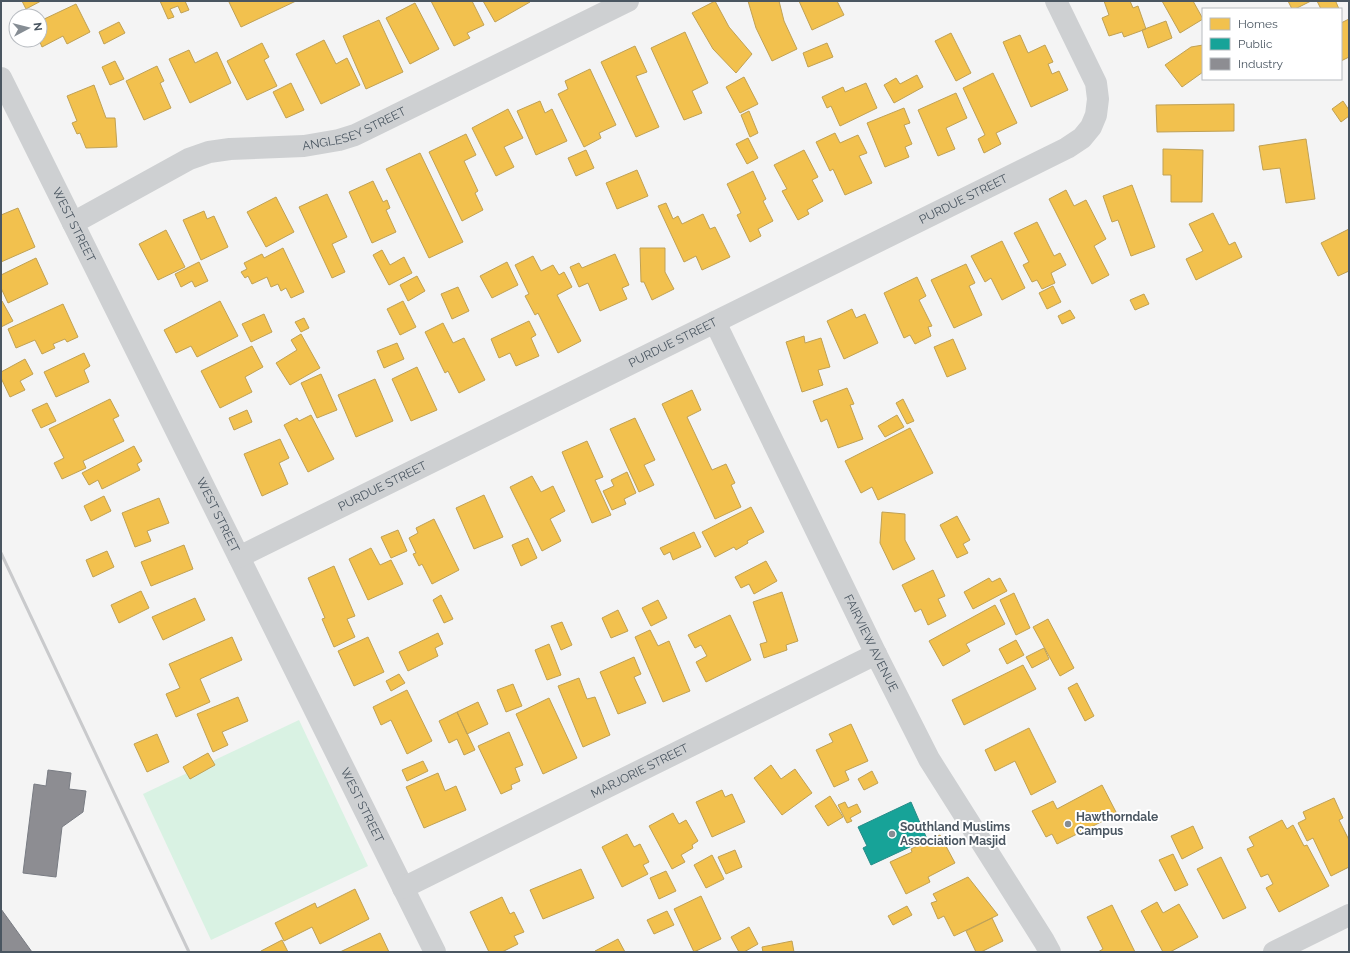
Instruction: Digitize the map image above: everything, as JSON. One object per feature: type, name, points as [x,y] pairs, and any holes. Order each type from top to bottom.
[{"type":"street","name":"ANGLESEY STREET","points":[[73,223],[189,159],[209,152],[230,149],[304,146],[339,140],[355,135],[628,1]]},
{"type":"street","name":"PURDUE STREET","points":[[239,557],[1067,148],[1082,138],[1091,127],[1096,115],[1098,99],[1096,83],[1056,1]]},
{"type":"street","name":"WEST STREET","points":[[1,78],[435,952]]},
{"type":"street","name":"FAIRVIEW AVENUE","points":[[715,322],[876,654],[929,759],[1050,952]]},
{"type":"street","name":"MARJORIE STREET","points":[[403,888],[876,654]]},
{"type":"street","points":[[1274,952],[1349,915]]},
{"type":"green space","points":[[299,720],[368,866],[211,940],[143,794]]},
{"type":"building: Homes","points":[[22,1],[41,1],[28,8],[26,8]]},
{"type":"building: Homes","points":[[160,1],[185,1],[189,10],[181,13],[178,6],[170,9],[174,17],[168,19]]},
{"type":"building: Homes","points":[[296,1],[241,27],[229,2]]},
{"type":"building: Homes","points":[[431,1],[472,1],[484,25],[467,33],[470,38],[454,46]]},
{"type":"building: Homes","points":[[483,1],[529,1],[530,2],[495,22]]},
{"type":"building: Homes","points":[[715,1],[729,27],[752,54],[736,73],[713,49],[692,13]]},
{"type":"building: Homes","points":[[748,1],[779,1],[784,21],[797,49],[772,61],[756,28]]},
{"type":"building: Homes","points":[[799,1],[837,1],[844,15],[812,30]]},
{"type":"building: Homes","points":[[1104,1],[1130,1],[1133,8],[1138,6],[1146,29],[1124,37],[1122,32],[1109,36],[1102,18],[1109,15]]},
{"type":"building: Homes","points":[[1162,1],[1193,1],[1202,20],[1180,33]]},
{"type":"building: Homes","points":[[1288,1],[1311,1],[1297,8],[1292,8]]},
{"type":"building: Homes","points":[[1317,1],[1337,1],[1339,8],[1320,8]]},
{"type":"building: Homes","points":[[415,3],[439,49],[410,64],[386,18]]},
{"type":"building: Homes","points":[[76,4],[90,32],[67,44],[63,36],[48,44],[48,17]]},
{"type":"building: Homes","points":[[1349,19],[1349,57],[1342,60],[1342,22]]},
{"type":"building: Homes","points":[[379,20],[403,72],[366,89],[343,36]]},
{"type":"building: Homes","points":[[1166,21],[1172,38],[1148,48],[1142,30]]},
{"type":"building: Homes","points":[[119,22],[125,33],[104,44],[99,32]]},
{"type":"building: Homes","points":[[685,32],[708,83],[692,91],[702,113],[684,120],[651,48]]},
{"type":"building: Homes","points":[[951,33],[971,73],[956,81],[935,41]]},
{"type":"building: Homes","points":[[1020,35],[1028,53],[1045,45],[1053,62],[1048,64],[1052,74],[1059,71],[1068,90],[1031,107],[1003,42]]},
{"type":"building: Homes","points":[[324,40],[336,64],[347,58],[360,85],[321,104],[296,54]]},
{"type":"building: Homes","points":[[262,43],[269,57],[264,60],[277,86],[247,100],[227,61]]},
{"type":"building: Homes","points":[[827,43],[833,57],[808,67],[803,53]]},
{"type":"building: Homes","points":[[1202,45],[1202,73],[1182,87],[1165,65],[1191,47]]},
{"type":"building: Homes","points":[[635,46],[647,72],[636,76],[659,127],[636,137],[601,62]]},
{"type":"building: Homes","points":[[189,50],[195,63],[217,52],[231,83],[190,103],[169,59]]},
{"type":"building: Homes","points":[[115,61],[124,79],[110,85],[102,67]]},
{"type":"building: Homes","points":[[157,66],[164,81],[160,83],[171,108],[144,120],[126,81]]},
{"type":"building: Homes","points":[[590,69],[616,125],[599,133],[601,138],[584,147],[558,94],[568,89],[565,81]]},
{"type":"building: Homes","points":[[993,73],[1017,123],[996,133],[1001,144],[984,153],[978,139],[985,135],[963,88]]},
{"type":"building: Homes","points":[[917,75],[923,87],[894,103],[884,85],[896,78],[900,84]]},
{"type":"building: Homes","points":[[744,77],[758,104],[740,113],[726,87]]},
{"type":"building: Homes","points":[[291,83],[304,110],[286,118],[273,92]]},
{"type":"building: Homes","points":[[866,83],[877,108],[840,126],[831,106],[827,108],[822,97],[843,87],[845,92]]},
{"type":"building: Homes","points":[[94,85],[106,118],[115,118],[117,147],[86,148],[80,133],[77,134],[72,123],[77,121],[67,96]]},
{"type":"building: Homes","points":[[956,93],[967,118],[946,128],[955,149],[938,156],[918,110]]},
{"type":"building: Homes","points":[[540,101],[545,113],[552,109],[567,141],[536,155],[517,111]]},
{"type":"building: Homes","points":[[1343,101],[1349,110],[1349,116],[1341,122],[1332,109]]},
{"type":"building: Homes","points":[[1234,104],[1234,131],[1157,132],[1156,105]]},
{"type":"building: Homes","points":[[904,108],[910,123],[904,125],[912,144],[905,147],[909,157],[885,167],[867,123]]},
{"type":"building: Homes","points":[[508,109],[523,138],[504,147],[514,167],[496,176],[472,128]]},
{"type":"building: Homes","points":[[749,111],[758,133],[750,137],[741,115]]},
{"type":"building: Homes","points":[[835,133],[840,143],[858,135],[867,153],[859,156],[872,183],[845,195],[833,169],[830,171],[816,142]]},
{"type":"building: Homes","points":[[466,134],[476,155],[464,161],[478,191],[475,193],[483,210],[462,221],[429,152]]},
{"type":"building: Homes","points":[[748,138],[758,158],[747,164],[736,144]]},
{"type":"building: Homes","points":[[1306,139],[1315,199],[1286,203],[1280,168],[1263,170],[1259,146]]},
{"type":"building: Homes","points":[[1163,149],[1203,150],[1202,202],[1171,202],[1171,175],[1163,175]]},
{"type":"building: Homes","points":[[586,150],[594,168],[576,176],[568,158]]},
{"type":"building: Homes","points":[[804,150],[818,177],[812,180],[823,201],[807,210],[809,214],[798,220],[782,191],[787,189],[774,165]]},
{"type":"building: Homes","points":[[420,153],[463,242],[429,258],[386,169]]},
{"type":"building: Homes","points":[[637,170],[648,196],[617,209],[606,183]]},
{"type":"building: Homes","points":[[753,171],[766,199],[763,201],[773,221],[758,229],[761,236],[750,242],[737,215],[741,213],[727,184]]},
{"type":"building: Homes","points":[[373,181],[383,202],[387,200],[390,208],[386,210],[396,232],[372,243],[349,192]]},
{"type":"building: Homes","points":[[1132,185],[1155,247],[1131,256],[1118,220],[1112,222],[1103,196]]},
{"type":"building: Homes","points":[[1066,190],[1074,206],[1086,200],[1106,239],[1094,246],[1109,275],[1092,284],[1049,199]]},
{"type":"building: Homes","points":[[327,194],[347,237],[332,244],[345,272],[332,278],[299,207]]},
{"type":"building: Homes","points":[[276,197],[294,232],[266,247],[247,212]]},
{"type":"building: Homes","points":[[666,203],[673,219],[678,216],[682,224],[703,214],[710,229],[715,227],[730,257],[702,270],[696,256],[684,262],[658,206]]},
{"type":"building: Homes","points":[[18,208],[35,247],[1,262],[1,215]]},
{"type":"building: Homes","points":[[204,211],[207,219],[214,216],[228,247],[201,260],[183,220]]},
{"type":"building: Homes","points":[[1213,213],[1229,245],[1235,242],[1242,257],[1196,280],[1186,259],[1203,251],[1189,224]]},
{"type":"building: Homes","points":[[1037,222],[1054,256],[1060,253],[1066,265],[1051,273],[1055,283],[1042,289],[1037,280],[1032,282],[1023,265],[1029,262],[1014,233]]},
{"type":"building: Homes","points":[[1349,229],[1349,271],[1338,276],[1321,243]]},
{"type":"building: Homes","points":[[166,230],[185,267],[158,280],[139,244]]},
{"type":"building: Homes","points":[[1002,241],[1025,288],[1002,300],[991,278],[985,282],[971,256]]},
{"type":"building: Homes","points":[[283,248],[304,292],[291,298],[286,288],[281,291],[278,284],[271,287],[267,277],[252,284],[248,276],[245,278],[241,272],[247,269],[244,263],[262,254],[264,258]]},
{"type":"building: Homes","points":[[640,248],[665,248],[665,272],[674,289],[652,300],[644,282],[641,282]]},
{"type":"building: Homes","points":[[382,250],[390,265],[404,257],[412,273],[389,285],[373,255]]},
{"type":"building: Homes","points":[[615,254],[629,285],[622,288],[627,299],[600,311],[588,283],[579,287],[570,267],[579,263],[582,268]]},
{"type":"building: Homes","points":[[533,256],[541,271],[553,265],[559,275],[564,272],[572,287],[557,295],[581,341],[558,353],[538,313],[535,315],[525,296],[529,294],[515,265]]},
{"type":"building: Homes","points":[[36,258],[48,284],[8,303],[1,288],[1,275]]},
{"type":"building: Homes","points":[[199,262],[208,281],[195,287],[192,281],[181,287],[175,274]]},
{"type":"building: Homes","points":[[507,262],[518,285],[492,298],[480,276]]},
{"type":"building: Homes","points":[[966,264],[975,283],[969,286],[982,315],[954,328],[931,280]]},
{"type":"building: Homes","points":[[417,276],[425,291],[408,301],[400,285]]},
{"type":"building: Homes","points":[[917,277],[926,296],[919,300],[932,326],[928,327],[931,336],[915,344],[910,335],[904,338],[884,293]]},
{"type":"building: Homes","points":[[1053,286],[1061,302],[1047,309],[1039,293]]},
{"type":"building: Homes","points":[[458,287],[469,311],[452,319],[441,294]]},
{"type":"building: Homes","points":[[1144,294],[1149,304],[1135,310],[1130,300]]},
{"type":"building: Homes","points":[[1,301],[13,321],[1,327]]},
{"type":"building: Homes","points":[[220,301],[238,336],[197,357],[191,346],[176,353],[164,330]]},
{"type":"building: Homes","points":[[403,301],[416,327],[400,335],[387,309]]},
{"type":"building: Homes","points":[[63,304],[78,337],[67,342],[65,339],[53,344],[55,348],[42,354],[35,340],[16,348],[8,329]]},
{"type":"building: Homes","points":[[852,309],[856,318],[865,314],[878,343],[844,359],[827,321]]},
{"type":"building: Homes","points":[[1070,310],[1075,318],[1062,324],[1058,316]]},
{"type":"building: Homes","points":[[264,314],[272,332],[251,342],[242,324]]},
{"type":"building: Homes","points":[[304,318],[309,328],[301,332],[295,322]]},
{"type":"building: Homes","points":[[529,321],[536,335],[531,338],[539,356],[516,366],[510,353],[499,358],[491,339]]},
{"type":"building: Homes","points":[[443,323],[453,343],[464,338],[485,380],[459,393],[448,371],[445,373],[425,332]]},
{"type":"building: Homes","points":[[301,334],[320,368],[290,385],[276,363],[297,350],[291,340]]},
{"type":"building: Homes","points":[[804,336],[805,343],[821,338],[830,367],[818,370],[823,385],[802,392],[786,342]]},
{"type":"building: Homes","points":[[953,339],[966,369],[947,377],[934,347]]},
{"type":"building: Homes","points":[[397,343],[404,359],[384,368],[377,351]]},
{"type":"building: Homes","points":[[252,346],[263,367],[245,377],[252,392],[220,408],[201,371]]},
{"type":"building: Homes","points":[[84,353],[90,366],[84,370],[89,382],[56,397],[44,372]]},
{"type":"building: Homes","points":[[25,359],[33,374],[20,381],[25,390],[10,397],[1,378],[1,372]]},
{"type":"building: Homes","points":[[417,367],[437,410],[411,421],[392,379]]},
{"type":"building: Homes","points":[[321,374],[337,410],[317,418],[301,383]]},
{"type":"building: Homes","points":[[375,379],[393,421],[356,437],[338,395]]},
{"type":"building: Homes","points":[[847,388],[854,404],[850,405],[863,439],[838,448],[827,419],[821,422],[813,401]]},
{"type":"building: Homes","points":[[692,390],[701,410],[687,417],[712,470],[726,464],[735,483],[731,485],[741,507],[715,519],[662,404]]},
{"type":"building: Homes","points":[[110,399],[119,416],[113,419],[124,441],[83,461],[86,468],[62,479],[54,463],[64,458],[49,429]]},
{"type":"building: Homes","points":[[903,399],[914,421],[907,424],[896,403]]},
{"type":"building: Homes","points":[[47,403],[56,421],[41,428],[32,410]]},
{"type":"building: Homes","points":[[247,410],[252,422],[234,430],[229,418]]},
{"type":"building: Homes","points":[[311,415],[334,459],[308,472],[284,425],[297,418],[299,421]]},
{"type":"building: Homes","points":[[897,415],[904,427],[885,437],[878,426]]},
{"type":"building: Homes","points":[[635,418],[655,460],[644,465],[654,485],[639,492],[610,429]]},
{"type":"building: Homes","points":[[910,428],[933,473],[878,500],[872,487],[861,493],[845,461]]},
{"type":"building: Homes","points":[[280,439],[289,458],[279,463],[288,484],[262,496],[244,454]]},
{"type":"building: Homes","points":[[587,441],[603,477],[595,480],[611,515],[592,523],[562,452]]},
{"type":"building: Homes","points":[[134,446],[142,461],[137,464],[140,470],[102,489],[98,480],[89,485],[82,473]]},
{"type":"building: Homes","points":[[627,472],[636,493],[624,499],[626,504],[612,510],[603,491],[614,486],[611,480]]},
{"type":"building: Homes","points":[[532,476],[541,492],[553,486],[565,511],[550,519],[561,541],[542,551],[510,487]]},
{"type":"building: Homes","points":[[484,495],[503,537],[474,549],[456,508]]},
{"type":"building: Homes","points":[[104,496],[111,511],[91,521],[84,506]]},
{"type":"building: Homes","points":[[159,498],[169,523],[147,531],[151,541],[135,547],[122,513]]},
{"type":"building: Homes","points":[[751,507],[764,532],[747,541],[748,543],[736,550],[734,547],[715,557],[702,532]]},
{"type":"building: Homes","points":[[882,512],[905,514],[905,540],[915,559],[893,570],[880,543]]},
{"type":"building: Homes","points":[[957,516],[970,540],[963,544],[968,553],[957,558],[940,525]]},
{"type":"building: Homes","points":[[434,519],[459,570],[432,584],[422,564],[419,566],[413,554],[416,553],[409,538],[418,533],[416,528]]},
{"type":"building: Homes","points":[[398,530],[407,551],[391,558],[381,537]]},
{"type":"building: Homes","points":[[694,532],[701,547],[673,560],[670,552],[664,555],[660,548]]},
{"type":"building: Homes","points":[[528,538],[537,558],[521,566],[512,545]]},
{"type":"building: Homes","points":[[184,545],[193,569],[151,586],[141,562]]},
{"type":"building: Homes","points":[[371,548],[380,565],[391,560],[403,584],[368,600],[349,559]]},
{"type":"building: Homes","points":[[107,551],[114,567],[93,577],[86,560]]},
{"type":"building: Homes","points":[[766,561],[777,581],[754,594],[749,584],[741,588],[735,577]]},
{"type":"building: Homes","points":[[334,566],[355,616],[347,619],[355,637],[334,647],[322,619],[325,618],[308,578]]},
{"type":"building: Homes","points":[[933,570],[945,596],[938,599],[946,616],[928,625],[921,609],[915,612],[902,585]]},
{"type":"building: Homes","points":[[989,578],[992,582],[1000,578],[1007,591],[973,609],[964,592]]},
{"type":"building: Homes","points":[[141,591],[149,608],[119,623],[111,605]]},
{"type":"building: Homes","points":[[782,592],[798,641],[786,645],[787,650],[764,658],[760,644],[767,642],[753,602]]},
{"type":"building: Homes","points":[[1014,593],[1030,628],[1016,635],[1000,600]]},
{"type":"building: Homes","points":[[441,595],[453,619],[444,623],[433,600]]},
{"type":"building: Homes","points":[[195,598],[205,620],[163,640],[152,617]]},
{"type":"building: Homes","points":[[658,600],[667,618],[651,626],[642,608]]},
{"type":"building: Homes","points":[[995,605],[1005,624],[966,644],[970,651],[943,666],[929,641]]},
{"type":"building: Homes","points":[[618,610],[628,631],[611,638],[602,618]]},
{"type":"building: Homes","points":[[730,615],[751,660],[706,682],[696,662],[707,656],[701,645],[695,648],[688,635]]},
{"type":"building: Homes","points":[[1048,619],[1074,668],[1060,676],[1033,627]]},
{"type":"building: Homes","points":[[562,622],[572,645],[561,650],[551,626]]},
{"type":"building: Homes","points":[[650,630],[658,646],[669,641],[690,691],[663,702],[635,637]]},
{"type":"building: Homes","points":[[438,633],[443,644],[435,648],[438,656],[408,671],[399,652]]},
{"type":"building: Homes","points":[[232,637],[242,660],[200,679],[210,702],[176,717],[166,694],[180,688],[169,664]]},
{"type":"building: Homes","points":[[368,637],[384,672],[354,686],[338,651]]},
{"type":"building: Homes","points":[[1016,640],[1024,655],[1007,664],[999,649]]},
{"type":"building: Homes","points":[[549,644],[561,675],[547,680],[535,650]]},
{"type":"building: Homes","points":[[1044,648],[1049,659],[1032,668],[1026,657]]},
{"type":"building: Homes","points":[[634,657],[641,674],[634,677],[646,703],[618,714],[600,672]]},
{"type":"building: Homes","points":[[1023,665],[1036,689],[964,725],[952,700]]},
{"type":"building: Homes","points":[[399,674],[405,683],[391,691],[386,681]]},
{"type":"building: Homes","points":[[579,678],[587,699],[595,697],[610,735],[583,747],[558,686]]},
{"type":"building: Homes","points":[[1077,683],[1094,716],[1085,721],[1068,688]]},
{"type":"building: Homes","points":[[513,684],[522,706],[506,712],[497,690]]},
{"type":"building: Homes","points":[[407,690],[432,741],[407,754],[391,720],[381,725],[373,707]]},
{"type":"building: Homes","points":[[238,697],[248,721],[222,732],[228,745],[213,752],[197,714]]},
{"type":"building: Homes","points":[[549,698],[577,758],[543,774],[516,714]]},
{"type":"building: Homes","points":[[478,702],[488,724],[467,734],[457,712]]},
{"type":"building: Homes","points":[[457,712],[475,750],[464,755],[457,739],[449,743],[439,721]]},
{"type":"building: Homes","points":[[851,724],[868,761],[845,771],[849,780],[834,787],[816,750],[833,742],[829,734]]},
{"type":"building: Homes","points":[[1029,728],[1056,782],[1031,795],[1015,761],[995,771],[985,750]]},
{"type":"building: Homes","points":[[509,732],[523,765],[515,768],[520,781],[511,785],[512,789],[501,794],[478,746]]},
{"type":"building: Homes","points":[[157,734],[169,762],[147,772],[134,744]]},
{"type":"building: Homes","points":[[208,753],[215,765],[190,779],[183,767]]},
{"type":"building: Homes","points":[[423,761],[428,771],[407,781],[402,770]]},
{"type":"building: Homes","points":[[771,765],[781,779],[795,769],[812,793],[782,815],[754,778]]},
{"type":"building: Homes","points":[[872,771],[878,783],[864,790],[858,779]]},
{"type":"building: Homes","points":[[438,773],[445,791],[456,786],[466,810],[424,828],[406,787]]},
{"type":"building: Homes","name":"Hawthorndale Campus","points":[[1102,785],[1117,814],[1057,844],[1052,834],[1046,837],[1032,811],[1053,801],[1057,809]]},
{"type":"building: Homes","points":[[722,790],[725,797],[732,794],[745,822],[712,837],[696,802]]},
{"type":"building: Homes","points":[[830,796],[843,817],[828,826],[815,806]]},
{"type":"building: Homes","points":[[1334,798],[1343,818],[1339,820],[1349,840],[1349,867],[1331,876],[1313,838],[1307,841],[1298,823],[1306,819],[1303,812]]},
{"type":"building: Homes","points":[[845,802],[848,808],[857,804],[861,812],[850,818],[852,821],[847,823],[838,805]]},
{"type":"building: Homes","points":[[673,813],[679,824],[686,820],[698,841],[692,845],[693,848],[681,855],[685,862],[672,869],[649,826]]},
{"type":"building: Homes","points":[[1282,820],[1287,829],[1293,825],[1304,846],[1307,845],[1329,886],[1279,912],[1266,888],[1273,884],[1268,874],[1261,877],[1247,849],[1254,846],[1249,837]]},
{"type":"building: Homes","points":[[1193,826],[1203,848],[1182,859],[1171,836]]},
{"type":"building: Homes","points":[[627,834],[634,847],[640,844],[649,862],[643,865],[648,874],[622,887],[602,847]]},
{"type":"building: Homes","points":[[940,835],[955,863],[928,877],[930,882],[906,894],[890,862],[912,852],[911,849]]},
{"type":"building: Homes","points":[[735,850],[742,867],[726,874],[718,857]]},
{"type":"building: Homes","points":[[1173,854],[1188,885],[1175,891],[1159,860]]},
{"type":"building: Homes","points":[[712,855],[724,879],[706,888],[694,865]]},
{"type":"building: Homes","points":[[1221,857],[1246,908],[1223,919],[1197,869]]},
{"type":"building: Homes","points":[[581,869],[594,898],[543,919],[530,890]]},
{"type":"building: Homes","points":[[666,871],[676,891],[659,899],[650,878]]},
{"type":"building: Homes","points":[[968,877],[998,915],[954,936],[944,916],[938,919],[931,903],[937,901],[933,894]]},
{"type":"building: Homes","points":[[355,889],[369,919],[320,944],[312,927],[284,941],[275,923],[315,903],[317,908]]},
{"type":"building: Homes","points":[[701,896],[721,939],[694,952],[674,909]]},
{"type":"building: Homes","points":[[502,897],[510,914],[514,912],[524,932],[514,936],[518,944],[502,952],[489,952],[470,912]]},
{"type":"building: Homes","points":[[1157,902],[1163,913],[1179,904],[1198,937],[1170,952],[1163,952],[1141,911]]},
{"type":"building: Homes","points":[[1112,905],[1135,952],[1098,952],[1103,949],[1087,917]]},
{"type":"building: Homes","points":[[907,906],[912,915],[893,925],[888,916]]},
{"type":"building: Homes","points":[[667,911],[674,925],[654,934],[647,920]]},
{"type":"building: Homes","points":[[992,918],[1003,941],[981,952],[976,952],[966,931]]},
{"type":"building: Homes","points":[[749,927],[758,944],[744,952],[739,952],[731,937]]},
{"type":"building: Homes","points":[[380,933],[389,952],[340,952]]},
{"type":"building: Homes","points":[[618,939],[625,952],[595,952],[595,951]]},
{"type":"building: Homes","points":[[282,940],[288,952],[261,951]]},
{"type":"building: Homes","points":[[792,941],[794,952],[763,952],[762,947]]},
{"type":"building: Public","name":"Southland Muslims Association Masjid","points":[[911,802],[927,839],[871,865],[863,848],[867,846],[858,827]]},
{"type":"building: Industry","points":[[48,770],[71,773],[69,789],[86,791],[83,812],[62,827],[56,877],[23,873],[34,784],[46,786]]},
{"type":"building: Industry","points":[[1,909],[32,952],[1,952]]},
{"type":"railway","points":[[1,553],[189,952]]},
{"type":"place","name":"Hawthorndale Campus","points":[[1068,824]]},
{"type":"place","name":"Southland Muslims Association Masjid","points":[[892,834]]}]
